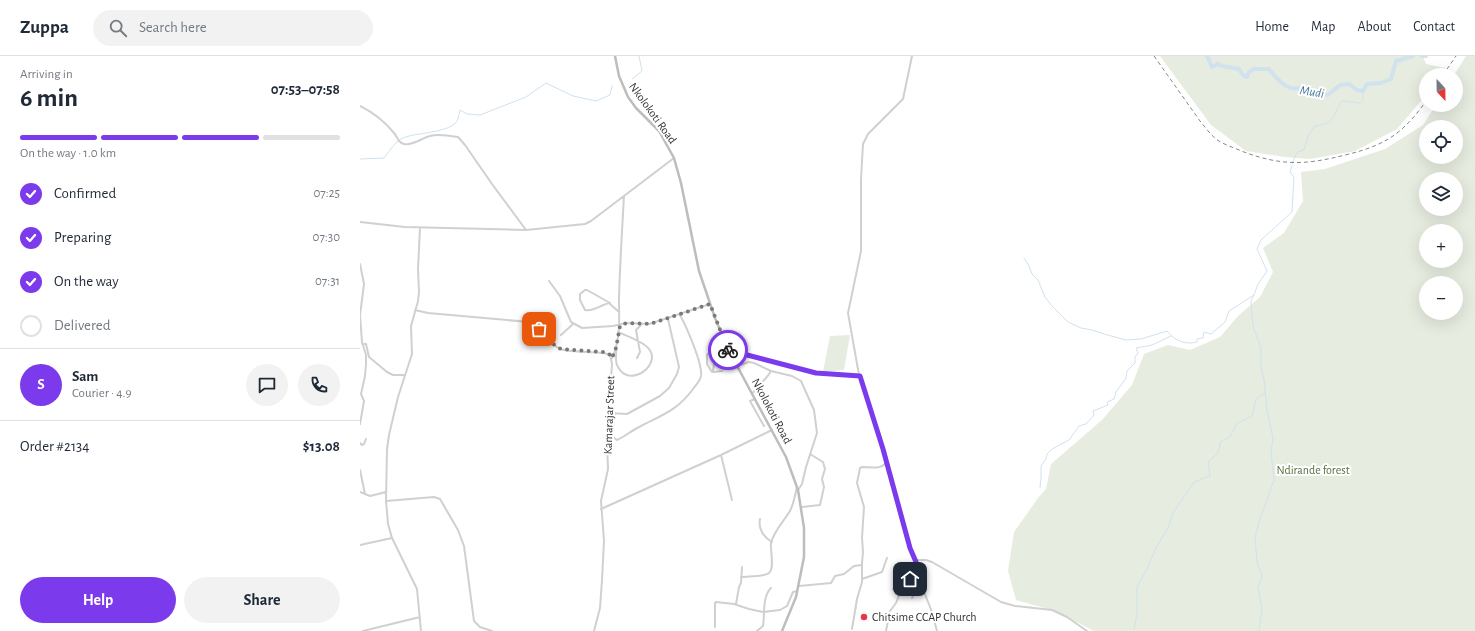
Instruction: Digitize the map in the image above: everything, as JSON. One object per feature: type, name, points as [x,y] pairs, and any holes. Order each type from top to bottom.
[{"type":"main road","name":"Nkolokoti Road","points":[[615,56],[618,76],[628,97],[636,108],[659,131],[674,158],[682,183],[700,271],[710,304],[728,348],[786,457],[797,486],[802,507],[804,557],[799,586],[782,631]]},
{"type":"street","points":[[912,56],[904,99],[868,134],[863,144],[861,179],[861,251],[848,311],[860,376],[910,548],[915,560],[917,574],[932,612],[937,631]]},
{"type":"street","points":[[360,106],[369,110],[382,121],[403,144],[408,144],[433,136],[457,137],[465,145],[526,230]]},
{"type":"street","points":[[360,222],[387,226],[420,228],[526,230],[585,224],[674,158]]},
{"type":"street","points":[[618,332],[638,341],[649,349],[651,361],[646,370],[634,376],[627,375],[618,367],[616,361],[616,348],[618,332],[620,326],[619,313],[624,196]]},
{"type":"street","points":[[420,228],[418,269],[419,292],[411,326],[412,354],[389,435],[387,449],[386,501],[388,524],[392,538],[417,589],[421,631]]},
{"type":"street","points":[[360,264],[364,284],[360,315],[363,344],[366,356],[365,376],[361,394],[364,401],[360,424]]},
{"type":"street","points":[[549,281],[560,296],[569,319],[573,324],[582,328],[620,326],[626,323],[650,324],[710,304]]},
{"type":"street","points":[[610,303],[596,309],[586,310],[584,309],[580,300],[580,294],[587,290],[610,303],[619,313]]},
{"type":"street","name":"Kamarajar Street","points":[[415,310],[428,313],[529,322],[539,329],[553,344],[561,349],[604,352],[609,354],[612,358],[607,441],[608,469],[602,491],[601,509],[604,541],[602,580],[600,608],[594,631]]},
{"type":"street","points":[[615,413],[613,437],[617,440],[678,406],[699,381],[701,374],[698,361],[690,335],[680,315]]},
{"type":"street","points":[[609,413],[627,414],[669,388],[679,369],[679,363],[668,318]]},
{"type":"street","points":[[561,335],[573,324]]},
{"type":"street","points":[[637,358],[640,352],[636,330],[641,324]]},
{"type":"street","points":[[363,344],[366,344],[369,357],[387,372],[393,375],[405,375]]},
{"type":"street","points":[[612,358],[616,348]]},
{"type":"street","points":[[722,371],[712,372],[707,364],[706,357],[708,353],[728,348],[816,373],[860,376]]},
{"type":"street","points":[[714,372],[717,350]]},
{"type":"street","points":[[737,366],[751,362],[771,371],[792,376],[801,381],[812,406],[817,433],[802,484],[798,490]]},
{"type":"street","points":[[752,394],[756,387],[765,381],[771,371]]},
{"type":"street","points":[[755,399],[750,401],[764,426]]},
{"type":"street","points":[[601,509],[721,455],[772,430]]},
{"type":"street","points":[[360,443],[362,445],[366,440]]},
{"type":"street","points":[[802,507],[820,505],[824,487],[822,479],[825,469],[824,462],[810,454]]},
{"type":"street","points":[[721,455],[732,500]]},
{"type":"street","points":[[852,629],[862,579],[863,552],[862,538],[864,506],[856,483],[857,478],[862,466],[880,468],[886,462]]},
{"type":"street","points":[[360,470],[365,494]]},
{"type":"street","points":[[741,577],[769,573],[772,563],[772,542],[795,500],[797,486]]},
{"type":"street","points":[[360,492],[370,496],[386,492]]},
{"type":"street","points":[[386,501],[434,497],[440,499],[458,530],[464,546],[474,621],[480,627],[492,631]]},
{"type":"street","points":[[760,519],[761,530],[766,538],[772,542]]},
{"type":"street","points":[[360,545],[392,538]]},
{"type":"street","points":[[862,579],[882,572],[887,558]]},
{"type":"street","points":[[915,560],[926,560],[932,562],[1001,602],[1015,606],[1052,610],[1067,617],[1087,631]]},
{"type":"street","points":[[799,586],[831,583],[834,576],[846,573],[854,566],[862,565]]},
{"type":"street","points":[[736,604],[739,587],[742,583],[742,567]]},
{"type":"street","points":[[886,631],[890,612],[896,603],[902,588],[917,574]]},
{"type":"street","points":[[912,598],[922,585]]},
{"type":"street","points":[[757,631],[763,626],[763,612],[768,591],[771,588]]},
{"type":"street","points":[[893,589],[902,588]]},
{"type":"street","points":[[715,627],[715,602],[736,604],[763,612],[780,610],[785,608],[789,603],[792,592],[797,591]]},
{"type":"street","points":[[364,631],[375,630],[420,617]]},
{"type":"green space","points":[[1160,56],[1423,56],[1426,64],[1446,68],[1419,68],[1419,103],[1397,129],[1355,151],[1310,159],[1246,151],[1211,125]]},
{"type":"green space","name":"Ndirande forest","points":[[1466,56],[1475,56],[1475,631],[1094,631],[1055,611],[1016,600],[1008,571],[1014,532],[1046,489],[1051,464],[1102,420],[1132,385],[1144,354],[1168,345],[1190,350],[1220,337],[1238,316],[1260,297],[1273,272],[1263,248],[1284,233],[1303,201],[1301,172],[1325,169],[1385,149],[1419,128],[1419,164],[1463,164],[1463,120],[1426,120],[1431,112],[1463,112],[1463,68],[1458,68]]},
{"type":"green space","points":[[850,335],[844,370],[823,372],[830,336]]},
{"type":"waterway","points":[[632,79],[642,71],[639,56]]},
{"type":"waterway","name":"Mudi","points":[[1207,56],[1212,67],[1218,64],[1239,69],[1243,75],[1247,77],[1249,72],[1254,69],[1269,69],[1278,80],[1288,87],[1310,89],[1328,95],[1340,85],[1349,84],[1357,90],[1363,91],[1367,84],[1381,83],[1391,79],[1396,61],[1413,56]]},
{"type":"waterway","points":[[360,159],[384,158],[394,145],[401,139],[441,130],[455,124],[460,110],[467,114],[480,115],[526,97],[546,83],[573,96],[596,101],[610,95],[612,86]]},
{"type":"waterway","points":[[1292,164],[1297,152],[1304,150],[1308,136],[1315,126],[1330,121],[1342,101],[1360,103],[1363,100],[1363,91]]},
{"type":"waterway","points":[[1024,258],[1032,274],[1038,280],[1045,297],[1068,322],[1081,328],[1126,340],[1141,339],[1167,331],[1177,340],[1188,343],[1197,342],[1197,339],[1203,338],[1204,332],[1211,334],[1225,322],[1229,311],[1254,295],[1258,284],[1267,271],[1257,249],[1261,240],[1292,212],[1294,177],[1290,172],[1292,166]]},
{"type":"waterway","points":[[1254,295],[1251,301],[1253,326],[1261,348],[1261,368],[1264,379],[1267,411],[1273,438],[1271,453],[1274,480],[1255,538],[1257,562],[1262,576],[1258,588],[1262,610],[1259,631]]},
{"type":"waterway","points":[[1040,488],[1041,466],[1046,459],[1047,454],[1052,449],[1069,440],[1079,426],[1086,424],[1094,415],[1093,411],[1108,405],[1107,402],[1114,399],[1116,392],[1126,378],[1127,371],[1135,363],[1135,357],[1138,353],[1136,348],[1152,345],[1171,336]]},
{"type":"waterway","points":[[1134,630],[1137,613],[1137,587],[1156,548],[1168,528],[1173,513],[1194,482],[1210,476],[1208,462],[1218,453],[1221,441],[1230,437],[1237,423],[1252,416],[1256,399],[1265,393]]},
{"type":"railway","points":[[1154,56],[1200,121],[1214,137],[1219,141],[1244,152],[1270,160],[1282,162],[1318,161],[1370,148],[1382,143],[1402,129],[1419,111]]},
{"type":"railway","points":[[1448,68],[1456,56]]},
{"type":"way so far","points":[[539,329],[553,344],[561,349],[604,352],[609,354],[612,358],[616,348],[620,326],[623,324],[650,324],[710,304],[728,350]]},
{"type":"place","name":"Chitsime CCAP Church","points":[[864,617]]},
{"type":"route","points":[[728,350],[756,356],[816,373],[860,376],[883,449],[910,548],[916,562],[917,574],[910,579]]}]
